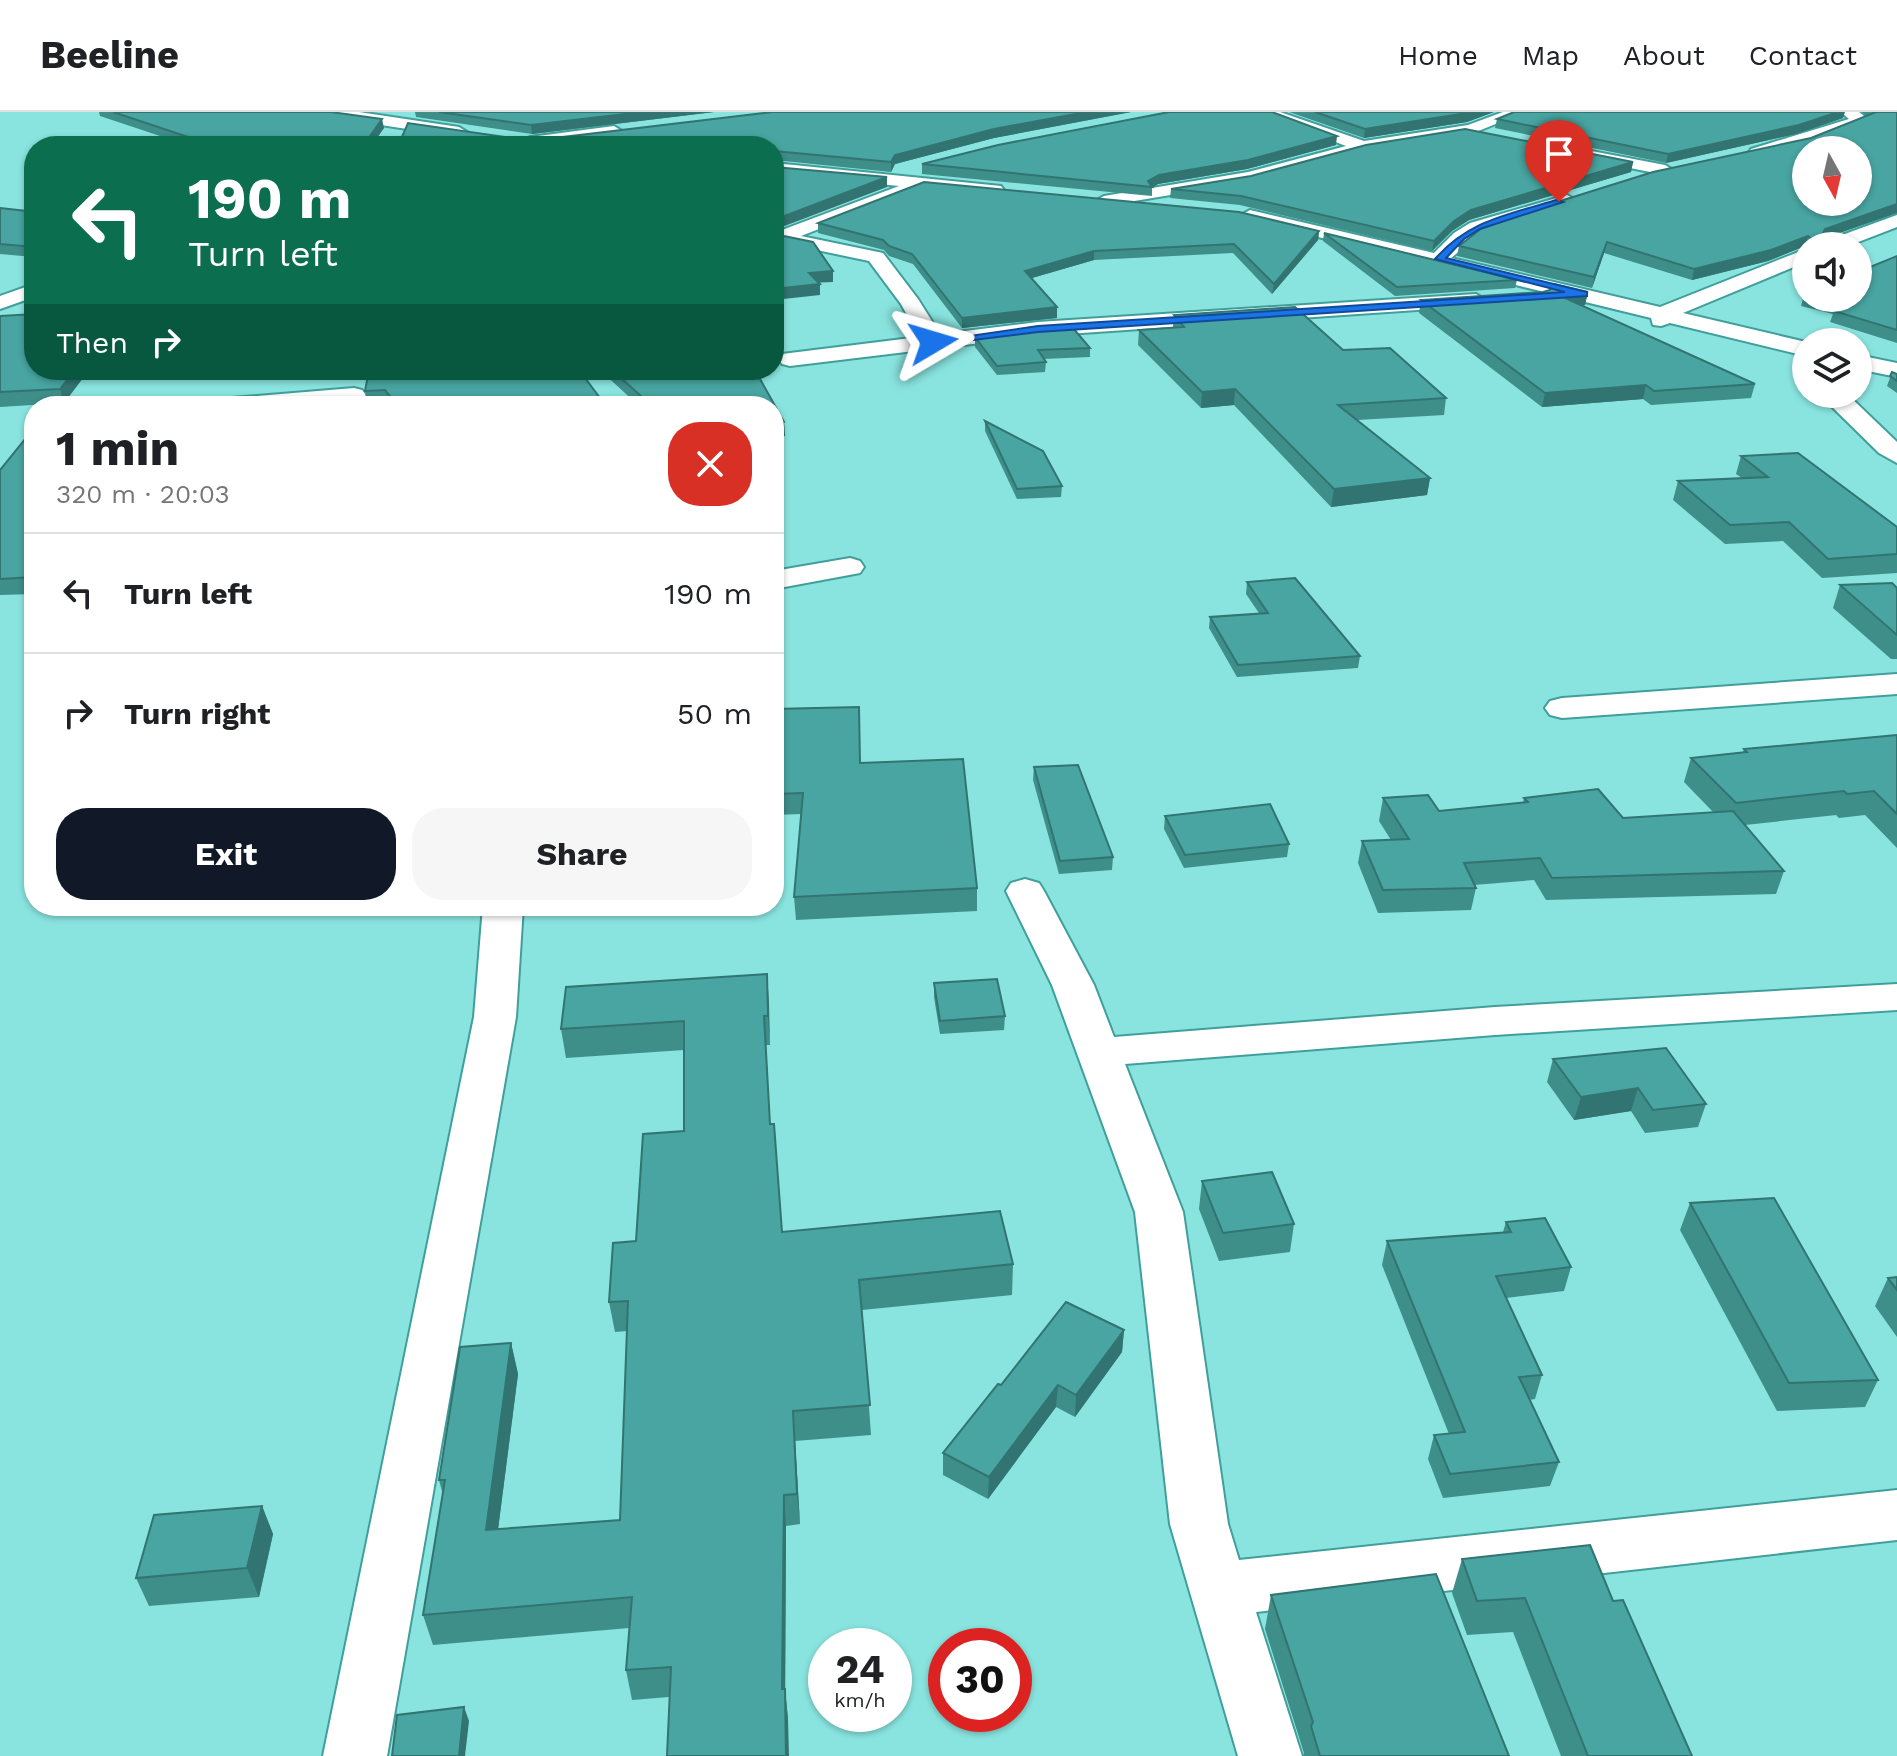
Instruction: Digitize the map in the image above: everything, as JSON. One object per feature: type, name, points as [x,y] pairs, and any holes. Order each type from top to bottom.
[{"type":"street","points":[[329,112],[473,134]]},
{"type":"street","points":[[1265,112],[1363,146]]},
{"type":"street","points":[[1185,209],[1096,200],[1249,177],[1363,146],[1464,130],[1517,112]]},
{"type":"street","points":[[1742,155],[1801,141],[1861,120],[1849,112]]},
{"type":"street","points":[[402,125],[465,115]]},
{"type":"street","points":[[571,136],[638,129]]},
{"type":"street","points":[[1464,130],[1494,136]]},
{"type":"street","points":[[1570,152],[1665,170]]},
{"type":"street","points":[[1628,181],[1685,166]]},
{"type":"street","points":[[784,169],[878,178],[924,173],[1013,191]]},
{"type":"street","points":[[784,235],[924,173]]},
{"type":"street","points":[[1439,259],[1461,237],[1477,227],[1586,194]]},
{"type":"street","points":[[1226,212],[1284,222],[1792,346]]},
{"type":"street","points":[[1868,232],[1897,221]]},
{"type":"street","points":[[784,238],[876,257],[911,303],[933,342]]},
{"type":"street","points":[[1788,361],[1659,319],[1662,314],[1792,261]]},
{"type":"street","points":[[0,303],[24,294]]},
{"type":"street","points":[[790,359],[1038,329],[1584,294]]},
{"type":"street","points":[[1872,365],[1897,370]]},
{"type":"street","points":[[342,396],[354,395]]},
{"type":"street","points":[[1852,408],[1882,444],[1897,455]]},
{"type":"street","points":[[784,578],[850,567]]},
{"type":"street","points":[[1562,708],[1897,684]]},
{"type":"street","points":[[1025,891],[1073,985],[1159,1212],[1199,1524],[1270,1756]]},
{"type":"street","points":[[355,1756],[495,1017],[502,916]]},
{"type":"street","points":[[1100,1052],[1495,1021],[1897,997]]},
{"type":"street","points":[[1219,1589],[1897,1515]]},
{"type":"building","points":[[113,112],[331,112],[382,119],[370,136],[185,136]]},
{"type":"building","points":[[439,112],[642,112],[531,125]]},
{"type":"building","points":[[772,112],[1086,112],[994,129],[895,155],[891,162],[784,152],[784,136],[571,136]]},
{"type":"building","points":[[1169,112],[1272,112],[1337,136],[1248,160],[1159,175],[1148,181],[1152,187],[922,164],[998,145]]},
{"type":"building","points":[[1315,112],[1473,112],[1365,129]]},
{"type":"building","points":[[1514,112],[1838,112],[1799,125],[1668,154],[1497,119]]},
{"type":"building","points":[[1873,112],[1897,112],[1897,204],[1872,213],[1872,136],[1816,136]]},
{"type":"building","points":[[408,123],[497,136],[402,136]]},
{"type":"building","points":[[1465,129],[1633,162],[1471,210],[1454,221],[1434,241],[1241,196],[1171,189],[1251,176],[1366,145]]},
{"type":"building","points":[[1792,142],[1792,216],[1862,216],[1824,232],[1792,232],[1792,242],[1771,250],[1694,269],[1607,242],[1594,277],[1459,246],[1487,224],[1653,172]]},
{"type":"building","points":[[784,168],[887,177],[784,216]]},
{"type":"building","points":[[924,182],[1239,212],[1319,231],[1274,284],[1234,244],[1094,251],[1025,271],[1057,307],[962,318],[912,254],[889,246],[883,240],[818,223]]},
{"type":"building","points":[[0,208],[24,211],[24,246],[0,244]]},
{"type":"building","points":[[1324,233],[1517,280],[1397,287]]},
{"type":"building","points":[[784,236],[813,242],[833,271],[809,273],[820,284],[784,288]]},
{"type":"building","points":[[1897,256],[1897,330],[1837,312],[1872,312],[1872,266]]},
{"type":"building","points":[[1554,284],[1588,292],[1565,298],[1755,384],[1654,391],[1646,385],[1545,393],[1421,300],[1543,292],[1550,290]]},
{"type":"building","points":[[1295,307],[1343,350],[1390,348],[1446,398],[1338,405],[1430,478],[1334,489],[1235,389],[1202,392],[1139,330],[1184,327],[1174,315]]},
{"type":"building","points":[[24,315],[24,380],[67,380],[60,389],[0,392],[0,316]]},
{"type":"building","points":[[1073,328],[1090,348],[1038,350],[1046,362],[997,366],[975,337]]},
{"type":"building","points":[[367,380],[586,380],[598,396],[390,396],[385,390],[365,391]]},
{"type":"building","points":[[623,380],[761,380],[770,396],[641,396]]},
{"type":"building","points":[[985,421],[1043,451],[1062,486],[1017,489]]},
{"type":"building","points":[[24,440],[24,578],[0,579],[0,470]]},
{"type":"building","points":[[1798,453],[1897,527],[1897,554],[1828,559],[1789,522],[1730,525],[1678,481],[1768,477],[1741,456]]},
{"type":"building","points":[[1295,578],[1360,656],[1238,665],[1210,617],[1268,613],[1247,582]]},
{"type":"building","points":[[1892,583],[1897,588],[1897,635],[1840,585]]},
{"type":"building","points":[[859,707],[860,763],[963,759],[977,888],[794,897],[803,793],[784,794],[784,709]]},
{"type":"building","points":[[1897,735],[1897,814],[1874,791],[1847,794],[1844,791],[1736,803],[1691,758],[1747,752],[1744,749]]},
{"type":"building","points":[[1078,765],[1113,857],[1060,861],[1034,767]]},
{"type":"building","points":[[1598,789],[1623,818],[1733,811],[1784,871],[1552,878],[1540,858],[1464,863],[1476,888],[1383,890],[1362,841],[1409,839],[1383,798],[1428,795],[1439,811],[1528,802],[1524,798]]},
{"type":"building","points":[[1270,804],[1289,844],[1185,855],[1165,816]]},
{"type":"building","points":[[767,974],[768,1016],[764,1016],[770,1124],[774,1124],[782,1232],[1000,1211],[1013,1264],[859,1280],[870,1405],[793,1411],[797,1494],[784,1495],[782,1689],[785,1689],[786,1756],[667,1756],[671,1667],[626,1670],[632,1597],[423,1615],[445,1480],[439,1480],[460,1347],[511,1343],[486,1530],[620,1520],[628,1301],[609,1302],[613,1243],[636,1241],[643,1134],[684,1131],[684,1021],[561,1029],[566,987]]},
{"type":"building","points":[[997,979],[1005,1016],[940,1021],[934,983]]},
{"type":"building","points":[[1666,1048],[1706,1104],[1653,1110],[1638,1088],[1581,1097],[1553,1059]]},
{"type":"building","points":[[1272,1172],[1294,1224],[1223,1233],[1202,1181]]},
{"type":"building","points":[[1774,1198],[1878,1380],[1789,1383],[1690,1203]]},
{"type":"building","points":[[1545,1218],[1571,1267],[1496,1276],[1542,1375],[1519,1377],[1559,1462],[1450,1474],[1434,1435],[1465,1432],[1387,1241],[1511,1232],[1506,1222]]},
{"type":"building","points":[[1897,1277],[1897,1290],[1888,1278]]},
{"type":"building","points":[[1066,1302],[1124,1330],[1076,1395],[1058,1385],[989,1477],[943,1453],[998,1384],[1001,1385]]},
{"type":"building","points":[[262,1506],[247,1568],[136,1578],[154,1515]]},
{"type":"building","points":[[1590,1545],[1613,1601],[1623,1600],[1692,1756],[1588,1756],[1525,1598],[1477,1601],[1462,1559]]},
{"type":"building","points":[[1436,1574],[1509,1756],[1320,1756],[1311,1726],[1313,1722],[1271,1595]]},
{"type":"building","points":[[464,1707],[459,1756],[392,1756],[397,1715]]},
{"type":"route","points":[[933,342],[1038,329],[1584,294],[1439,259],[1461,237],[1477,227],[1559,202]]}]
